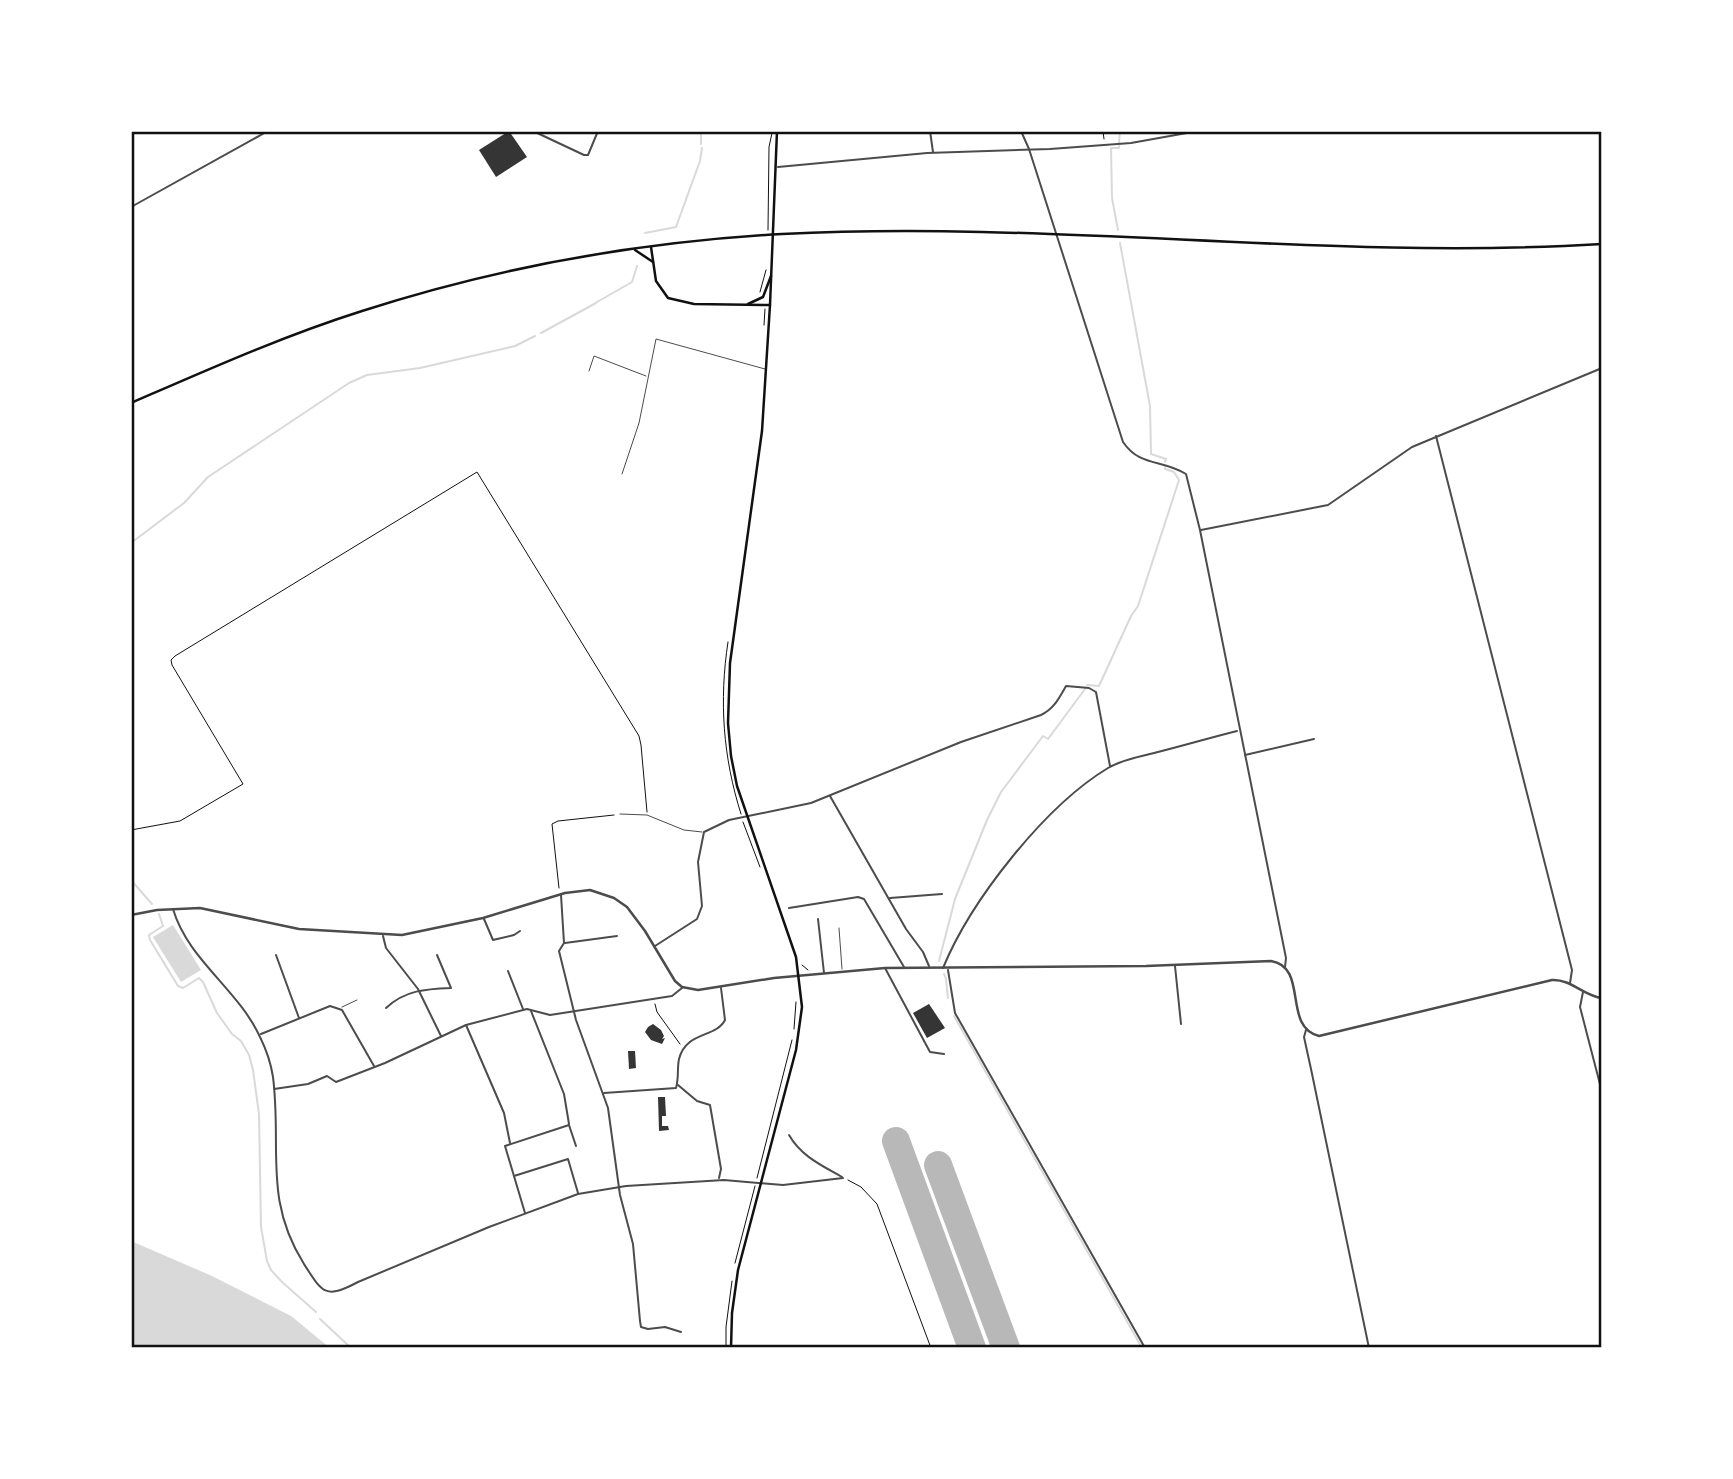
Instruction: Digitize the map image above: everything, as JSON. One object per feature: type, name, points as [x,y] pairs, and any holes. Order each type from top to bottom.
[{"type":"main road","points":[[728,1348],[738,1270],[799,1035],[802,1007],[800,977],[790,936],[747,816],[731,756],[728,688],[733,635],[755,493],[767,370],[777,131]]},
{"type":"main road","points":[[131,403],[292,335],[398,299],[533,265],[632,249],[780,234],[974,232],[1398,248],[1602,244]]},
{"type":"main road","points":[[651,247],[659,287],[668,298],[694,304],[771,305]]},
{"type":"main road","points":[[632,249],[653,262]]},
{"type":"main road","points":[[745,305],[763,297],[771,276]]},
{"type":"street","points":[[131,207],[268,131]]},
{"type":"street","points":[[533,131],[584,155],[588,155],[598,131]]},
{"type":"street","points":[[930,131],[933,153]]},
{"type":"street","points":[[1021,131],[1123,442],[1130,453],[1139,458],[1172,466],[1186,474],[1200,530],[1286,958],[1285,967]]},
{"type":"street","points":[[774,168],[933,153],[1131,144],[1198,131]]},
{"type":"street","points":[[1200,530],[1328,505],[1412,447],[1602,368]]},
{"type":"street","points":[[1436,436],[1570,962],[1570,983]]},
{"type":"street","points":[[654,946],[697,919],[702,906],[698,862],[704,832],[729,820],[795,807],[830,795],[961,742],[1041,716],[1057,703],[1066,685],[1089,688],[1096,692],[1110,766]]},
{"type":"street","points":[[943,969],[957,936],[991,884],[1048,818],[1082,788],[1110,766],[1239,731]]},
{"type":"street","points":[[1244,755],[1314,739]]},
{"type":"street","points":[[830,795],[906,929],[923,952],[929,968]]},
{"type":"street","points":[[131,915],[200,908],[282,926],[383,935],[414,933],[483,918],[561,894],[590,890],[614,898],[632,913],[675,981],[682,987],[698,990],[774,978],[885,968],[1175,965],[1272,961],[1279,962],[1291,976],[1300,1021],[1306,1030],[1319,1036],[1552,980],[1570,983],[1602,998]]},
{"type":"street","points":[[561,894],[564,943],[559,951],[582,1038],[604,1093],[619,1187],[633,1244],[641,1327],[665,1327],[681,1332]]},
{"type":"street","points":[[889,898],[942,894]]},
{"type":"street","points":[[789,908],[859,897],[864,899],[904,968]]},
{"type":"street","points":[[173,909],[177,922],[198,956],[232,996],[259,1035],[269,1062],[274,1089],[276,1186],[281,1218],[301,1260],[316,1283],[326,1291],[338,1292],[488,1227],[578,1194],[619,1187],[719,1180],[783,1185],[843,1178]]},
{"type":"street","points":[[483,918],[493,940],[520,931]]},
{"type":"street","points":[[818,919],[824,974]]},
{"type":"street","points":[[383,935],[386,948],[418,989],[441,1037]]},
{"type":"street","points":[[564,943],[617,936]]},
{"type":"street","points":[[276,955],[300,1018]]},
{"type":"street","points":[[386,1008],[418,989],[451,988],[437,955]]},
{"type":"street","points":[[1175,965],[1181,1024]]},
{"type":"street","points":[[885,968],[930,1052],[944,1054]]},
{"type":"street","points":[[948,968],[955,1013],[1145,1348]]},
{"type":"street","points":[[508,971],[523,1010]]},
{"type":"street","points":[[274,1089],[308,1084],[327,1076],[336,1082],[466,1025],[523,1010],[530,1009],[550,1015],[672,996],[682,987]]},
{"type":"street","points":[[604,1093],[673,1089],[678,1084],[679,1060],[684,1049],[695,1037],[722,1026],[725,1020],[721,987]]},
{"type":"street","points":[[1583,991],[1580,1007],[1602,1092]]},
{"type":"street","points":[[259,1035],[330,1006],[340,1009],[375,1067]]},
{"type":"street","points":[[530,1009],[564,1094],[565,1111],[576,1146]]},
{"type":"street","points":[[466,1025],[504,1113],[511,1144]]},
{"type":"street","points":[[1306,1030],[1304,1037],[1369,1348]]},
{"type":"street","points":[[678,1084],[697,1101],[710,1105],[721,1169],[719,1180]]},
{"type":"street","points":[[526,1214],[505,1146],[569,1125]]},
{"type":"street","points":[[789,1135],[796,1147],[810,1159],[843,1178]]},
{"type":"street","points":[[514,1176],[568,1158],[578,1194]]},
{"type":"lane","points":[[622,474],[639,423],[656,339],[767,370]]},
{"type":"lane","points":[[589,371],[594,356],[648,376]]},
{"type":"lane","points":[[620,814],[647,815],[684,830],[704,832]]},
{"type":"lane","points":[[839,928],[842,971]]},
{"type":"lane","points":[[340,1009],[357,1000]]},
{"type":"path","points":[[768,230],[769,147],[772,131]]},
{"type":"path","points":[[1103,131],[1104,145]]},
{"type":"path","points":[[763,297],[760,287],[767,264]]},
{"type":"path","points":[[764,334],[765,305]]},
{"type":"path","points":[[131,830],[180,821],[243,784],[171,660],[477,472],[639,736],[647,815]]},
{"type":"path","points":[[729,632],[723,691],[723,730],[732,788],[762,873]]},
{"type":"path","points":[[561,894],[552,824],[620,814]]},
{"type":"path","points":[[728,1348],[726,1321],[735,1260],[794,1036],[797,996]]},
{"type":"path","points":[[654,998],[657,1012],[684,1049]]},
{"type":"path","points":[[843,1178],[861,1187],[877,1204],[930,1348]]},
{"type":"shaded area","points":[[173,925],[201,970],[181,982],[153,937]]},
{"type":"shaded area","points":[[131,1241],[212,1276],[291,1316],[330,1348],[131,1348]]},
{"type":"building","points":[[509,131],[527,157],[496,177],[479,150]]},
{"type":"building","points":[[929,1004],[945,1028],[927,1038],[913,1013]]},
{"type":"building","points":[[653,1024],[661,1030],[664,1036],[662,1039],[665,1038],[662,1044],[651,1040],[645,1032]]},
{"type":"building","points":[[628,1051],[635,1051],[636,1068],[629,1069]]},
{"type":"building","points":[[658,1097],[665,1097],[666,1116],[662,1116],[662,1126],[668,1126],[669,1130],[659,1131]]},
{"type":"waterway","points":[[701,131],[701,144]]},
{"type":"waterway","points":[[1119,143],[1120,131]]},
{"type":"waterway","points":[[1118,230],[1112,198],[1111,148],[1119,146]]},
{"type":"waterway","points":[[645,233],[676,227],[700,161],[702,148]]},
{"type":"waterway","points":[[1120,243],[1150,406],[1151,454],[1166,459],[1165,462]]},
{"type":"waterway","points":[[597,302],[632,282],[637,266]]},
{"type":"waterway","points":[[541,333],[596,303]]},
{"type":"waterway","points":[[131,543],[184,503],[208,477],[349,383],[367,375],[420,368],[515,346],[535,336]]},
{"type":"waterway","points":[[1087,685],[1099,686],[1138,606],[1179,480],[1174,472],[1165,467]]},
{"type":"waterway","points":[[939,961],[955,899],[1001,792],[1043,736],[1048,739],[1085,689]]},
{"type":"waterway","points":[[131,880],[152,904]]},
{"type":"waterway","points":[[159,914],[163,926],[149,935],[150,940],[178,986],[183,988],[199,978],[217,1013],[232,1034],[241,1041],[249,1055],[259,1114],[261,1227],[267,1261],[282,1282],[316,1312]]},
{"type":"waterway","points":[[944,974],[948,998]]},
{"type":"waterway","points":[[954,1016],[1142,1348]]},
{"type":"waterway","points":[[320,1319],[351,1348]]},
{"type":"runway","points":[[896,1141],[972,1348]]},
{"type":"runway","points":[[938,1165],[1006,1348]]}]
